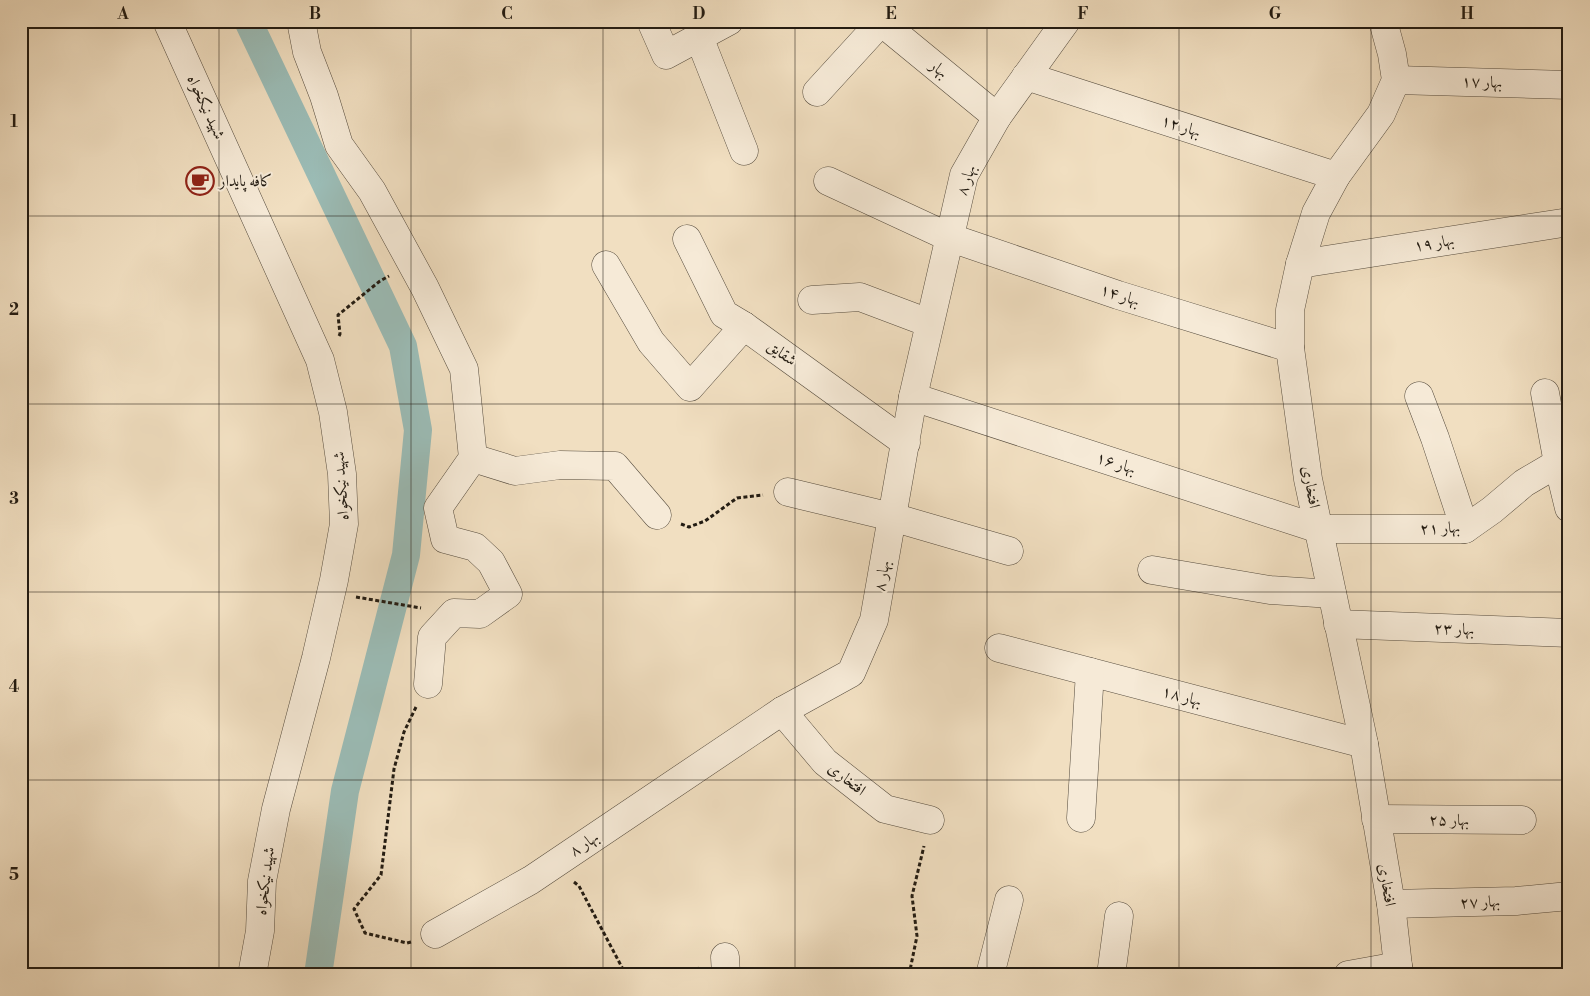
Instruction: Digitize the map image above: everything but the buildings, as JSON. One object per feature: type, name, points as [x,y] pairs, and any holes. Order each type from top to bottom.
[{"type":"street","name":"شهید نیکخواه","points":[[167,21],[318,353],[333,412],[342,474],[344,524],[332,592],[276,809],[262,881],[260,930],[252,975]]},
{"type":"street","points":[[301,21],[307,52],[324,96],[339,145],[372,191],[425,288],[464,370],[473,458],[438,508],[445,540],[475,547],[491,562],[508,594],[480,614],[454,613],[432,637],[428,684]]},
{"type":"street","points":[[651,21],[666,55],[729,21]]},
{"type":"street","points":[[817,92],[880,21]]},
{"type":"street","name":"بهار","points":[[880,21],[997,117]]},
{"type":"street","name":"بهار ۸","points":[[435,934],[531,880],[782,711],[851,673],[874,620],[913,397],[964,175],[997,117],[1066,21]]},
{"type":"street","points":[[1383,21],[1392,54],[1396,80]]},
{"type":"street","points":[[699,37],[744,151]]},
{"type":"street","name":"بهار ۱۲","points":[[1026,76],[1336,176]]},
{"type":"street","name":"بهار ۱۷","points":[[1396,80],[1569,85]]},
{"type":"street","name":"افتخاری","points":[[1396,80],[1381,114],[1336,176],[1316,213],[1300,264],[1290,310],[1290,348],[1308,479],[1364,744],[1391,904],[1398,970]]},
{"type":"street","name":"بهار ۱۴","points":[[828,181],[950,238],[1118,295],[1290,348]]},
{"type":"street","name":"بهار ۱۹","points":[[1300,264],[1569,222]]},
{"type":"street","name":"شقایق","points":[[687,239],[724,314],[744,326],[906,443]]},
{"type":"street","points":[[606,265],[651,342],[690,387],[744,326]]},
{"type":"street","points":[[812,300],[860,297],[929,323]]},
{"type":"street","points":[[1545,393],[1563,461],[1569,508]]},
{"type":"street","points":[[1418,396],[1435,438],[1465,529]]},
{"type":"street","name":"بهار ۱۶","points":[[913,397],[1318,529]]},
{"type":"street","points":[[473,458],[515,471],[560,465],[615,466],[658,515]]},
{"type":"street","name":"بهار ۲۱","points":[[1318,529],[1465,529],[1492,510],[1524,483],[1563,461]]},
{"type":"street","points":[[788,492],[892,517],[1009,551]]},
{"type":"street","points":[[1152,570],[1270,590],[1332,594]]},
{"type":"street","name":"بهار ۲۳","points":[[1338,624],[1569,633]]},
{"type":"street","name":"بهار ۱۸","points":[[999,648],[1364,744]]},
{"type":"street","points":[[1081,818],[1090,672]]},
{"type":"street","name":"افتخاری","points":[[782,711],[825,762],[885,808],[930,820]]},
{"type":"street","name":"بهار ۲۵","points":[[1376,819],[1522,820]]},
{"type":"street","name":"بهار ۲۷","points":[[1391,904],[1516,901],[1569,896]]},
{"type":"street","points":[[990,975],[1009,900]]},
{"type":"street","points":[[1111,975],[1119,916]]},
{"type":"street","points":[[1348,975],[1398,970]]},
{"type":"path","points":[[318,353],[330,347],[340,334],[338,315],[377,283]]},
{"type":"path","points":[[658,515],[689,528],[705,521],[737,498],[788,492]]},
{"type":"path","points":[[332,592],[398,603]]},
{"type":"path","points":[[428,684],[404,732],[397,760],[381,875],[354,909],[365,933],[407,943],[435,934]]},
{"type":"path","points":[[909,975],[917,936],[912,896],[930,820]]},
{"type":"path","points":[[554,864],[579,886],[626,975]]},
{"type":"waterway","points":[[248,21],[403,346],[418,430],[406,555],[345,791],[318,975]]},
{"type":"place","name":"کافه پایدار","points":[[200,181]]}]
